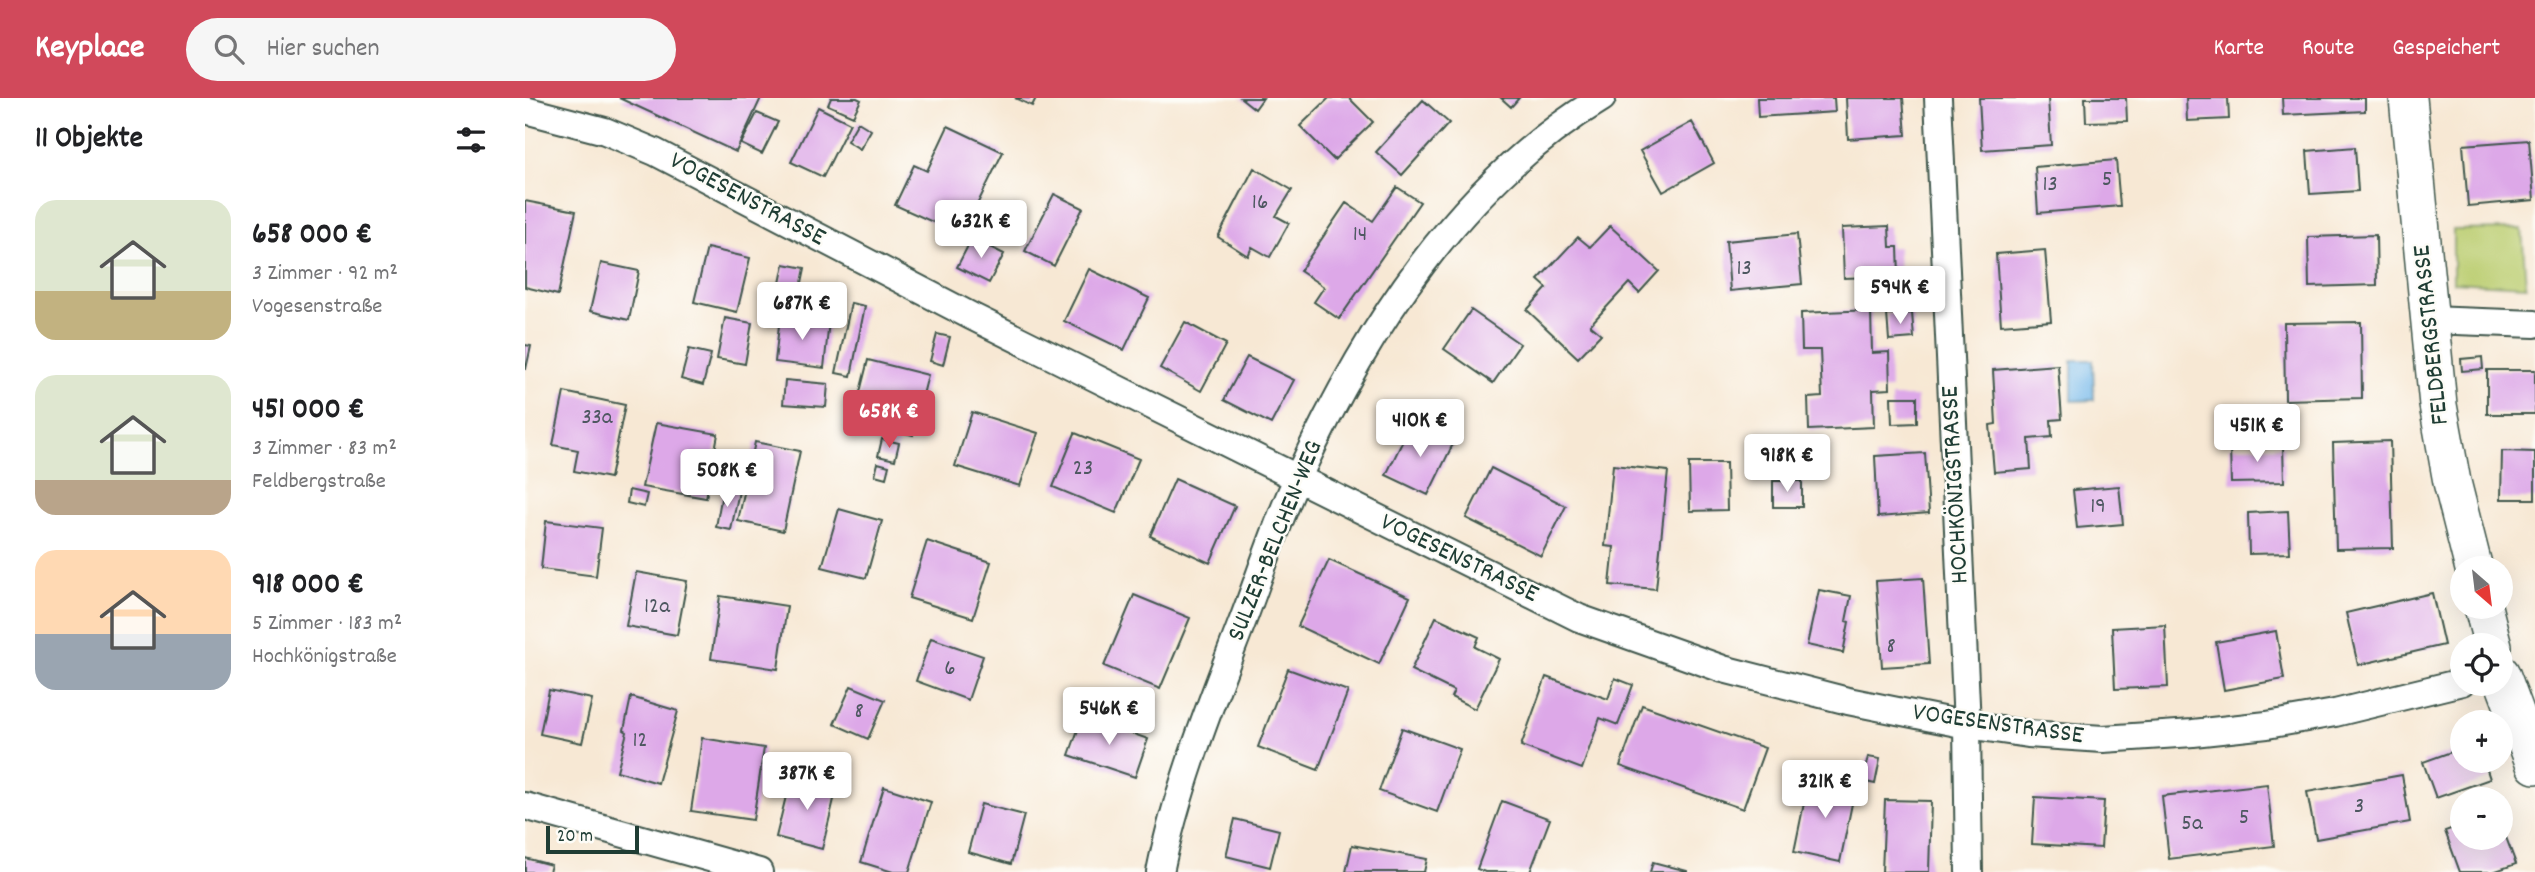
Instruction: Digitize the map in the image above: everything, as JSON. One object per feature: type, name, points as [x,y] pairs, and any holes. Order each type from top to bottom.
[{"type":"street","name":"SULZER-BELCHEN-WEG","points":[[1160,872],[1168,830],[1194,755],[1297,479],[1345,383],[1424,260],[1468,209],[1516,161],[1602,98]]},
{"type":"street","name":"HOCHKÖNIGSTRASSE","points":[[1938,98],[1967,724],[1969,872]]},
{"type":"street","name":"FELDBERGSTRASSE","points":[[2408,98],[2438,405],[2452,482],[2471,556]]},
{"type":"street","name":"VOGESENSTRASSE","points":[[525,110],[605,131],[655,152],[971,316],[1579,618],[1723,669],[1848,701],[1967,724],[2028,734],[2103,739],[2267,725],[2335,713],[2450,685]]},
{"type":"street","points":[[2428,320],[2535,324]]},
{"type":"street","points":[[2509,696],[2535,765]]},
{"type":"street","points":[[525,806],[759,872]]},
{"type":"green space","points":[[2522,229],[2526,286],[2453,282],[2453,230]]},
{"type":"water","points":[[2072,360],[2093,360],[2094,400],[2072,401]]},
{"type":"building","points":[[619,98],[761,98],[736,152]]},
{"type":"building","points":[[831,98],[861,100],[853,116],[828,105]]},
{"type":"building","points":[[1015,98],[1036,98],[1032,106]]},
{"type":"building","points":[[1241,98],[1263,98],[1255,109]]},
{"type":"building","points":[[1329,98],[1349,98],[1373,122],[1334,160],[1300,126]]},
{"type":"building","points":[[1501,98],[1519,98],[1511,107]]},
{"type":"building","points":[[1757,98],[1834,98],[1835,112],[1758,117]]},
{"type":"building","points":[[1846,98],[1903,98],[1906,135],[1848,139]]},
{"type":"building","points":[[1979,98],[2048,98],[2051,145],[1982,150]]},
{"type":"building","points":[[2085,98],[2126,98],[2127,121],[2086,122]]},
{"type":"building","points":[[2186,98],[2228,98],[2229,119],[2187,121]]},
{"type":"building","points":[[2282,98],[2365,98],[2365,111],[2283,115]]},
{"type":"building","points":[[1423,100],[1449,123],[1402,175],[1376,152]]},
{"type":"building","points":[[818,107],[850,123],[823,177],[791,162]]},
{"type":"building","points":[[757,113],[778,122],[762,154],[741,144]]},
{"type":"building","points":[[858,122],[871,130],[860,149],[847,141]]},
{"type":"building","points":[[1692,122],[1714,163],[1663,192],[1640,151]]},
{"type":"building","points":[[948,126],[1003,152],[969,221],[953,213],[946,228],[895,205],[914,165],[927,171]]},
{"type":"building","points":[[2529,140],[2534,200],[2468,206],[2463,145]]},
{"type":"building","points":[[2355,147],[2358,191],[2310,194],[2307,151]]},
{"type":"building","points":[[2116,160],[2120,206],[2038,213],[2035,167]]},
{"type":"building","points":[[1254,168],[1292,190],[1276,216],[1289,223],[1270,257],[1252,247],[1248,256],[1218,237]]},
{"type":"building","points":[[1397,187],[1420,202],[1339,319],[1314,302],[1324,287],[1300,271],[1346,203],[1373,221]]},
{"type":"building","points":[[1054,194],[1083,208],[1054,266],[1025,251]]},
{"type":"building","points":[[525,201],[576,211],[558,295],[525,287]]},
{"type":"building","points":[[1610,226],[1659,271],[1639,293],[1629,283],[1590,325],[1601,334],[1578,358],[1527,310],[1547,288],[1538,280],[1578,237],[1590,247]]},
{"type":"building","points":[[1889,226],[1890,247],[1898,247],[1899,276],[1844,278],[1842,228]]},
{"type":"building","points":[[1797,234],[1802,284],[1730,291],[1726,241]]},
{"type":"building","points":[[2376,235],[2377,285],[2309,287],[2308,237]]},
{"type":"building","points":[[972,238],[1004,254],[989,283],[957,267]]},
{"type":"building","points":[[707,248],[750,258],[737,312],[694,302]]},
{"type":"building","points":[[2045,250],[2051,321],[2001,325],[1996,254]]},
{"type":"building","points":[[601,263],[639,271],[629,320],[590,311]]},
{"type":"building","points":[[784,264],[805,268],[795,316],[774,312]]},
{"type":"building","points":[[1089,269],[1149,298],[1124,350],[1064,321]]},
{"type":"building","points":[[851,303],[865,306],[851,376],[836,373]]},
{"type":"building","points":[[1471,310],[1520,344],[1493,383],[1444,349]]},
{"type":"building","points":[[1871,310],[1872,353],[1889,352],[1890,389],[1873,390],[1874,427],[1809,430],[1808,398],[1822,397],[1820,350],[1802,350],[1801,313]]},
{"type":"building","points":[[1912,313],[1914,338],[1889,340],[1887,314]]},
{"type":"building","points":[[780,316],[829,321],[824,368],[775,362]]},
{"type":"building","points":[[725,318],[752,323],[745,364],[717,359]]},
{"type":"building","points":[[1185,322],[1226,344],[1201,391],[1160,368]]},
{"type":"building","points":[[2361,322],[2362,398],[2285,400],[2284,323]]},
{"type":"building","points":[[937,334],[950,337],[943,365],[930,361]]},
{"type":"building","points":[[525,345],[531,346],[526,369],[525,369]]},
{"type":"building","points":[[689,349],[711,354],[703,385],[681,379]]},
{"type":"building","points":[[1247,357],[1294,380],[1271,424],[1224,400]]},
{"type":"building","points":[[2482,357],[2483,369],[2462,371],[2461,359]]},
{"type":"building","points":[[868,360],[928,375],[913,435],[853,420]]},
{"type":"building","points":[[2058,365],[2062,419],[2051,420],[2052,437],[2029,439],[2031,469],[1994,472],[1990,425],[1996,424],[1993,370]]},
{"type":"building","points":[[2487,370],[2535,370],[2535,414],[2487,414]]},
{"type":"building","points":[[785,380],[828,384],[826,407],[783,404]]},
{"type":"building","points":[[564,392],[625,405],[610,478],[574,471],[578,450],[553,445]]},
{"type":"building","points":[[1891,397],[1917,397],[1917,423],[1892,424]]},
{"type":"building","points":[[972,412],[1038,433],[1020,486],[955,466]]},
{"type":"building","points":[[1412,422],[1454,442],[1428,495],[1386,475]]},
{"type":"building","points":[[656,423],[718,434],[706,498],[642,487]]},
{"type":"building","points":[[1075,433],[1139,459],[1116,513],[1053,487]]},
{"type":"building","points":[[882,439],[899,443],[895,460],[878,456]]},
{"type":"building","points":[[2390,441],[2393,548],[2336,549],[2333,443]]},
{"type":"building","points":[[755,442],[800,451],[783,531],[738,521]]},
{"type":"building","points":[[2283,446],[2284,482],[2231,483],[2230,447]]},
{"type":"building","points":[[2502,451],[2535,452],[2535,499],[2501,499]]},
{"type":"building","points":[[1925,453],[1929,513],[1878,517],[1875,456]]},
{"type":"building","points":[[878,463],[889,466],[886,478],[875,475]]},
{"type":"building","points":[[1689,463],[1726,463],[1727,510],[1690,511]]},
{"type":"building","points":[[1613,465],[1668,471],[1656,589],[1610,585],[1614,547],[1605,546]]},
{"type":"building","points":[[1491,468],[1566,506],[1541,556],[1466,518]]},
{"type":"building","points":[[1175,479],[1235,506],[1210,563],[1150,536]]},
{"type":"building","points":[[1773,481],[1802,481],[1802,507],[1773,507]]},
{"type":"building","points":[[2119,486],[2123,524],[2077,528],[2073,490]]},
{"type":"building","points":[[723,488],[739,491],[731,530],[716,527]]},
{"type":"building","points":[[629,490],[647,494],[644,507],[627,503]]},
{"type":"building","points":[[839,509],[882,521],[866,578],[822,567]]},
{"type":"building","points":[[2288,511],[2290,553],[2249,554],[2248,513]]},
{"type":"building","points":[[546,521],[602,528],[596,576],[541,569]]},
{"type":"building","points":[[927,541],[991,562],[973,618],[909,598]]},
{"type":"building","points":[[1329,560],[1410,597],[1379,664],[1298,626]]},
{"type":"building","points":[[636,572],[687,581],[677,635],[626,626]]},
{"type":"building","points":[[1923,578],[1929,664],[1882,667],[1876,581]]},
{"type":"building","points":[[1819,590],[1851,596],[1843,653],[1807,645]]},
{"type":"building","points":[[2432,593],[2444,645],[2358,665],[2346,613]]},
{"type":"building","points":[[1134,595],[1190,618],[1160,689],[1104,666]]},
{"type":"building","points":[[720,596],[787,606],[778,669],[711,659]]},
{"type":"building","points":[[1436,617],[1479,637],[1475,647],[1499,659],[1475,709],[1451,697],[1454,691],[1411,670]]},
{"type":"building","points":[[2165,625],[2168,687],[2115,689],[2112,628]]},
{"type":"building","points":[[2276,631],[2284,679],[2224,690],[2216,642]]},
{"type":"building","points":[[931,638],[983,656],[968,700],[916,681]]},
{"type":"building","points":[[1288,669],[1348,691],[1318,770],[1258,747]]},
{"type":"building","points":[[1546,677],[1608,699],[1615,678],[1633,685],[1618,725],[1600,718],[1582,769],[1521,746]]},
{"type":"building","points":[[851,686],[885,700],[868,739],[834,724]]},
{"type":"building","points":[[549,690],[592,699],[582,743],[540,734]]},
{"type":"building","points":[[631,697],[678,711],[658,783],[617,771],[627,732],[624,730]]},
{"type":"building","points":[[1642,705],[1765,748],[1743,809],[1620,766]]},
{"type":"building","points":[[1083,716],[1148,739],[1135,777],[1069,755]]},
{"type":"building","points":[[1402,728],[1460,749],[1437,812],[1379,791]]},
{"type":"building","points":[[702,738],[764,748],[753,820],[691,811]]},
{"type":"building","points":[[2450,752],[2450,773],[2488,773],[2490,779],[2467,787],[2450,787],[2450,793],[2436,798],[2423,762]]},
{"type":"building","points":[[1868,757],[1880,759],[1875,784],[1862,781]]},
{"type":"building","points":[[2402,775],[2410,822],[2316,839],[2307,792]]},
{"type":"building","points":[[791,776],[837,787],[822,849],[776,837]]},
{"type":"building","points":[[1809,779],[1855,789],[1840,862],[1794,852]]},
{"type":"building","points":[[2267,784],[2274,846],[2169,859],[2162,796]]},
{"type":"building","points":[[884,787],[931,802],[909,872],[893,872],[861,862]]},
{"type":"building","points":[[2035,797],[2104,801],[2101,848],[2032,844]]},
{"type":"building","points":[[1885,800],[1931,801],[1929,872],[1882,872]]},
{"type":"building","points":[[1502,801],[1550,819],[1530,872],[1485,872],[1477,869]]},
{"type":"building","points":[[981,804],[1024,815],[1011,864],[968,852]]},
{"type":"building","points":[[1235,819],[1279,830],[1270,867],[1226,856]]},
{"type":"building","points":[[2450,829],[2450,845],[2445,831]]},
{"type":"building","points":[[1352,845],[1427,859],[1424,872],[1346,872]]},
{"type":"building","points":[[2452,850],[2511,850],[2516,864],[2493,872],[2460,872]]},
{"type":"building","points":[[525,858],[551,865],[549,872],[525,872]]},
{"type":"building","points":[[1653,862],[1687,871],[1687,872],[1650,872]]}]
